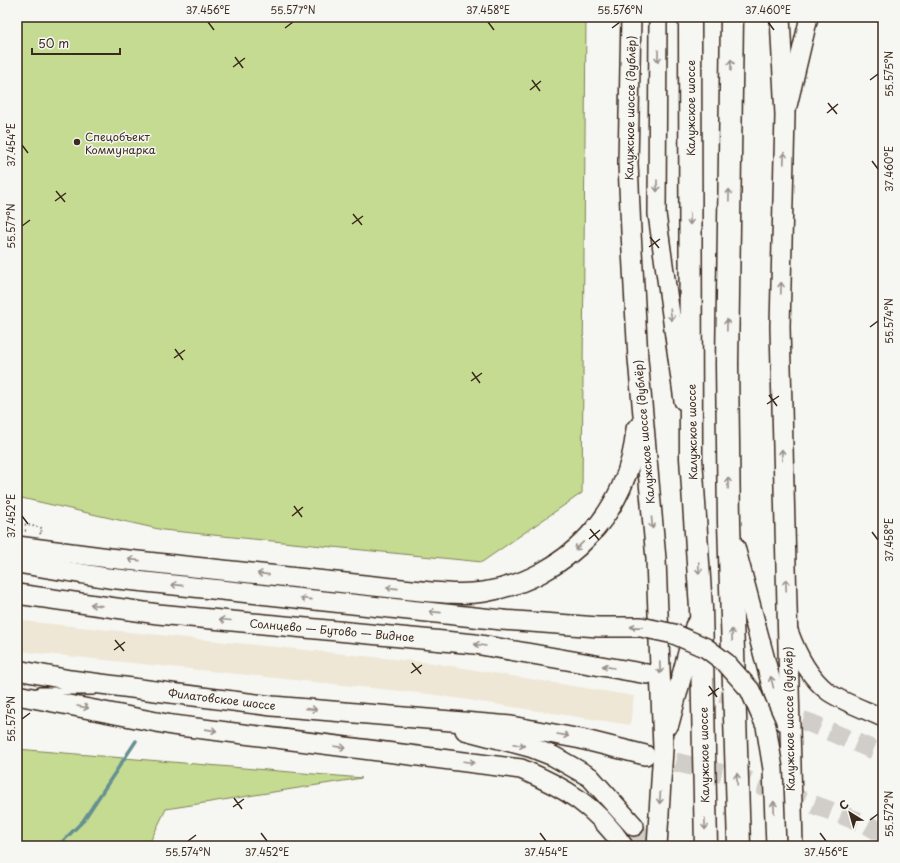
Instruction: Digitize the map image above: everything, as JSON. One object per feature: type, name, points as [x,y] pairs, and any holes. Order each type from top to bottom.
[{"type":"highway","name":"Калужское шоссе","points":[[690,17],[691,458],[701,608],[706,846]]},
{"type":"highway","points":[[732,17],[727,364],[729,522],[739,846]]},
{"type":"main road","name":"Калужское шоссе (дублёр)","points":[[631,17],[628,163],[638,359],[656,559],[654,752],[657,846]]},
{"type":"main road","points":[[687,17],[690,40]]},
{"type":"main road","name":"Калужское шоссе (дублёр)","points":[[780,17],[785,116],[780,327],[793,846]]},
{"type":"main road","points":[[22,555],[102,557],[445,593],[464,594],[503,588],[556,565],[574,551],[589,538],[605,517],[618,496],[630,469],[635,448],[638,359]]},
{"type":"main road","points":[[729,522],[772,682],[790,761]]},
{"type":"main road","points":[[22,555],[108,578],[502,620],[598,627],[641,627],[674,634],[706,648],[726,663],[750,690],[766,726],[773,769],[776,846]]},
{"type":"main road","name":"Солнцево — Бутово — Видное","points":[[17,594],[158,614],[475,644],[647,674]]},
{"type":"main road","points":[[428,720],[511,726],[654,752],[673,705],[701,608]]},
{"type":"main road","name":"Филатовское шоссе","points":[[17,670],[70,680],[272,706],[428,720]]},
{"type":"main road","points":[[17,695],[172,725],[521,770],[569,792],[596,813],[623,846]]},
{"type":"main road","points":[[428,720],[530,747],[553,756],[590,777],[634,826]]},
{"type":"street","points":[[658,17],[657,214],[691,458]]},
{"type":"street","points":[[785,116],[809,17]]},
{"type":"street","points":[[787,624],[796,651],[812,675],[828,691],[883,718]]},
{"type":"lane","points":[[17,551],[22,555]]},
{"type":"lane","points":[[47,560],[108,578]]},
{"type":"lane","points":[[17,691],[159,692]]},
{"type":"path","points":[[17,523],[42,528],[41,534],[35,532]]},
{"type":"path","points":[[17,529],[29,531]]},
{"type":"shaded area","points":[[17,619],[32,622],[433,663],[634,696],[630,725],[429,694],[28,652],[17,649]]},
{"type":"green space","points":[[17,17],[586,17],[582,493],[482,562],[163,530],[17,497]]},
{"type":"green space","points":[[17,749],[362,778],[166,809],[148,846],[17,846]]},
{"type":"waterway","points":[[58,846],[83,821],[136,741]]},
{"type":"tunnel","points":[[665,678],[747,702]]},
{"type":"tunnel","points":[[775,711],[810,723],[883,754]]},
{"type":"tunnel","points":[[647,755],[744,779],[866,824],[883,834]]},
{"type":"tunnel","points":[[634,826],[647,846]]},
{"type":"place","name":"Спецобъект Коммунарка","points":[[77,142]]}]
